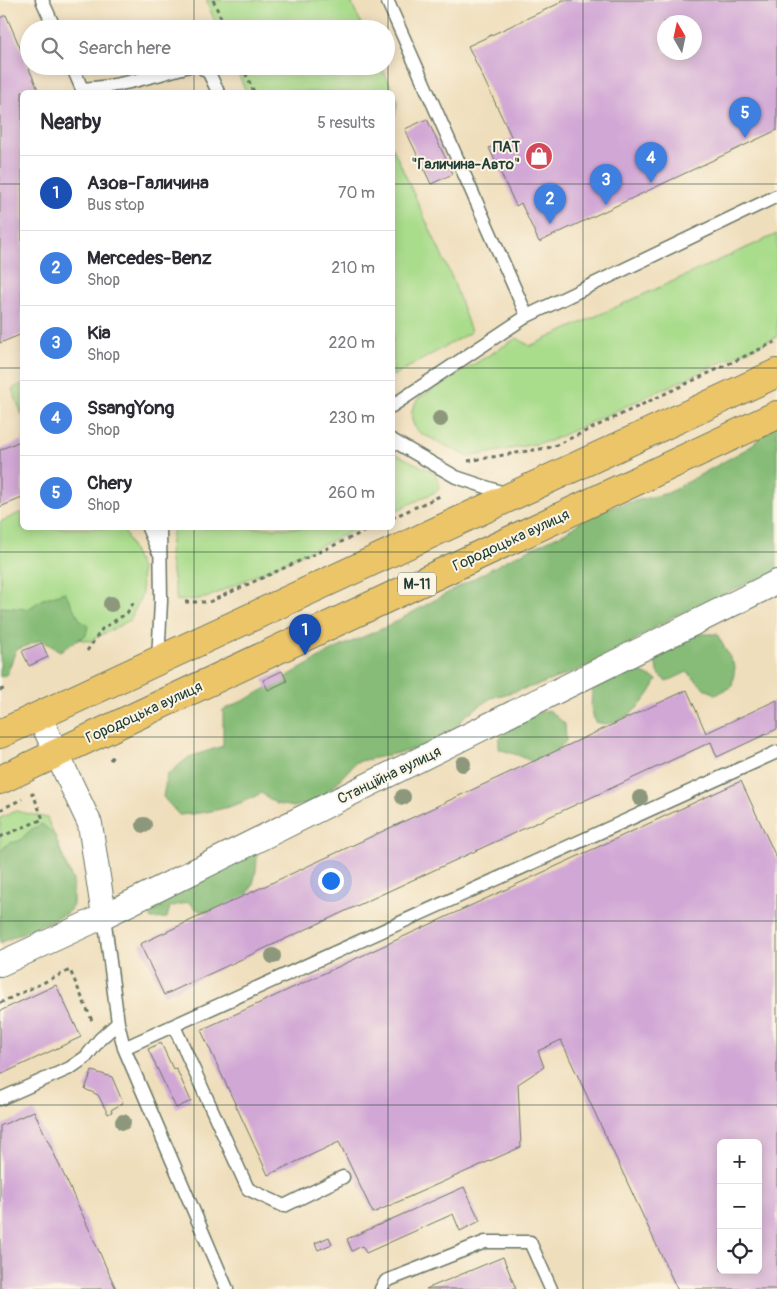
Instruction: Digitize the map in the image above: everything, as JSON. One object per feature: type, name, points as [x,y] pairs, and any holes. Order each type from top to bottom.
[{"type":"main road","name":"М-11","points":[[0,734],[777,374]]},
{"type":"main road","name":"Городоцька вулиця","points":[[0,780],[777,415]]},
{"type":"street","name":"Станційна вулиця","points":[[0,964],[104,916],[777,582]]},
{"type":"street","points":[[39,716],[90,824],[104,916]]},
{"type":"lane","points":[[42,0],[51,20]]},
{"type":"lane","points":[[387,0],[527,316]]},
{"type":"lane","points":[[76,75],[82,89],[105,88],[158,75]]},
{"type":"lane","points":[[210,75],[217,90]]},
{"type":"lane","points":[[395,404],[527,316],[777,196]]},
{"type":"lane","points":[[395,442],[456,477],[512,496]]},
{"type":"lane","points":[[149,530],[160,555]]},
{"type":"lane","points":[[158,660],[161,601],[160,530]]},
{"type":"lane","points":[[124,1048],[777,752]]},
{"type":"lane","points":[[104,916],[118,1023],[124,1048],[227,1289]]},
{"type":"lane","points":[[0,1099],[70,1068],[86,1058],[100,1039],[118,1023]]},
{"type":"lane","points":[[174,1026],[248,1189],[284,1206],[343,1177]]},
{"type":"lane","points":[[381,1289],[386,1281],[485,1242],[530,1242],[550,1289]]},
{"type":"path","points":[[213,0],[222,20]]},
{"type":"path","points":[[246,75],[253,90]]},
{"type":"path","points":[[468,462],[552,447],[777,341]]},
{"type":"path","points":[[395,517],[442,495]]},
{"type":"path","points":[[184,602],[209,602],[368,530]]},
{"type":"path","points":[[87,651],[102,629],[128,613],[135,600]]},
{"type":"path","points":[[0,690],[7,688]]},
{"type":"path","points":[[0,838],[43,818],[33,794]]},
{"type":"path","points":[[0,1003],[70,970],[100,1039]]},
{"type":"green space","points":[[206,0],[350,0],[360,20],[214,20]]},
{"type":"green space","points":[[239,75],[385,75],[393,90],[245,90]]},
{"type":"green space","points":[[395,95],[398,101],[395,114]]},
{"type":"green space","points":[[395,153],[453,280],[471,332],[395,375]]},
{"type":"green space","points":[[777,234],[777,337],[550,441],[469,457],[420,433],[416,429],[412,421],[412,412],[419,398],[517,338],[530,346]]},
{"type":"green space","points":[[20,385],[20,410],[12,389]]},
{"type":"green space","points":[[777,423],[777,571],[674,616],[629,644],[581,669],[541,684],[491,698],[465,716],[444,743],[356,762],[319,800],[294,807],[277,804],[261,793],[221,809],[179,815],[163,797],[167,775],[189,757],[223,746],[223,710],[251,697],[335,649],[386,627],[507,560],[566,532],[593,513],[668,493],[748,448]]},
{"type":"green space","points":[[395,453],[435,473],[440,485],[437,491],[395,511]]},
{"type":"green space","points":[[20,513],[20,530],[124,530],[141,569],[142,594],[130,620],[90,641],[45,634],[0,656],[0,522]]},
{"type":"green space","points":[[173,530],[355,530],[206,598],[177,601],[169,555]]},
{"type":"green space","points":[[65,592],[80,620],[88,626],[86,635],[60,651],[41,640],[16,650],[7,674],[0,677],[0,607],[28,609],[43,599]]},
{"type":"green space","points":[[696,634],[717,634],[735,667],[732,686],[716,695],[704,688],[687,672],[666,682],[659,674],[655,663],[669,649]]},
{"type":"green space","points":[[638,671],[657,680],[644,701],[633,712],[619,720],[607,724],[595,722],[591,708],[592,691],[614,672]]},
{"type":"green space","points":[[549,710],[565,724],[566,741],[552,756],[533,762],[499,749],[499,739],[521,717]]},
{"type":"green space","points":[[16,811],[47,818],[73,881],[62,911],[0,940],[0,818]]},
{"type":"green space","points":[[42,824],[55,835],[65,866],[73,881],[73,905],[69,912],[0,943],[0,851],[9,843],[19,841],[32,829]]},
{"type":"green space","points":[[257,853],[256,871],[251,888],[242,899],[230,907],[208,912],[197,910],[188,902],[170,907],[167,918],[151,919],[148,908],[187,884]]},
{"type":"building","points":[[561,0],[777,0],[777,130],[539,242],[521,203],[516,206],[489,148],[512,138],[468,46],[562,2]]},
{"type":"building","points":[[6,15],[20,48],[20,75],[32,75],[38,90],[20,90],[20,335],[0,343],[0,18]]},
{"type":"building","points":[[427,119],[453,174],[431,184],[405,129]]},
{"type":"building","points":[[20,441],[20,499],[0,507],[0,450]]},
{"type":"building","points":[[42,643],[48,657],[29,666],[22,651]]},
{"type":"building","points":[[282,671],[287,681],[268,690],[263,680]]},
{"type":"building","points":[[687,690],[706,733],[777,700],[777,729],[717,757],[711,742],[164,995],[140,944]]},
{"type":"building","points":[[741,781],[777,859],[777,1289],[677,1289],[561,1040],[538,1051],[544,1067],[518,1084],[521,1147],[373,1213],[339,1142],[268,1175],[201,1030]]},
{"type":"building","points":[[56,985],[81,1037],[0,1075],[0,1011]]},
{"type":"building","points":[[161,1043],[173,1069],[176,1068],[191,1101],[176,1108],[148,1049]]},
{"type":"building","points":[[92,1071],[112,1077],[123,1103],[108,1114],[98,1095],[85,1089]]},
{"type":"building","points":[[34,1111],[116,1289],[0,1289],[0,1126]]},
{"type":"building","points":[[464,1187],[480,1221],[460,1231],[453,1214],[366,1253],[362,1246],[352,1251],[347,1239]]},
{"type":"building","points":[[329,1237],[332,1244],[318,1250],[315,1243]]},
{"type":"building","points":[[503,1257],[516,1289],[426,1289]]},
{"type":"place","name":"Chery","points":[[745,138]]},
{"type":"place","name":"ПАТ \"Галичина-Авто\"","points":[[539,156]]},
{"type":"place","name":"SsangYong","points":[[651,183]]},
{"type":"place","name":"Kia","points":[[606,205]]},
{"type":"place","name":"Mercedes-Benz","points":[[550,224]]},
{"type":"place","name":"Азов-Галичина","points":[[305,655]]}]
